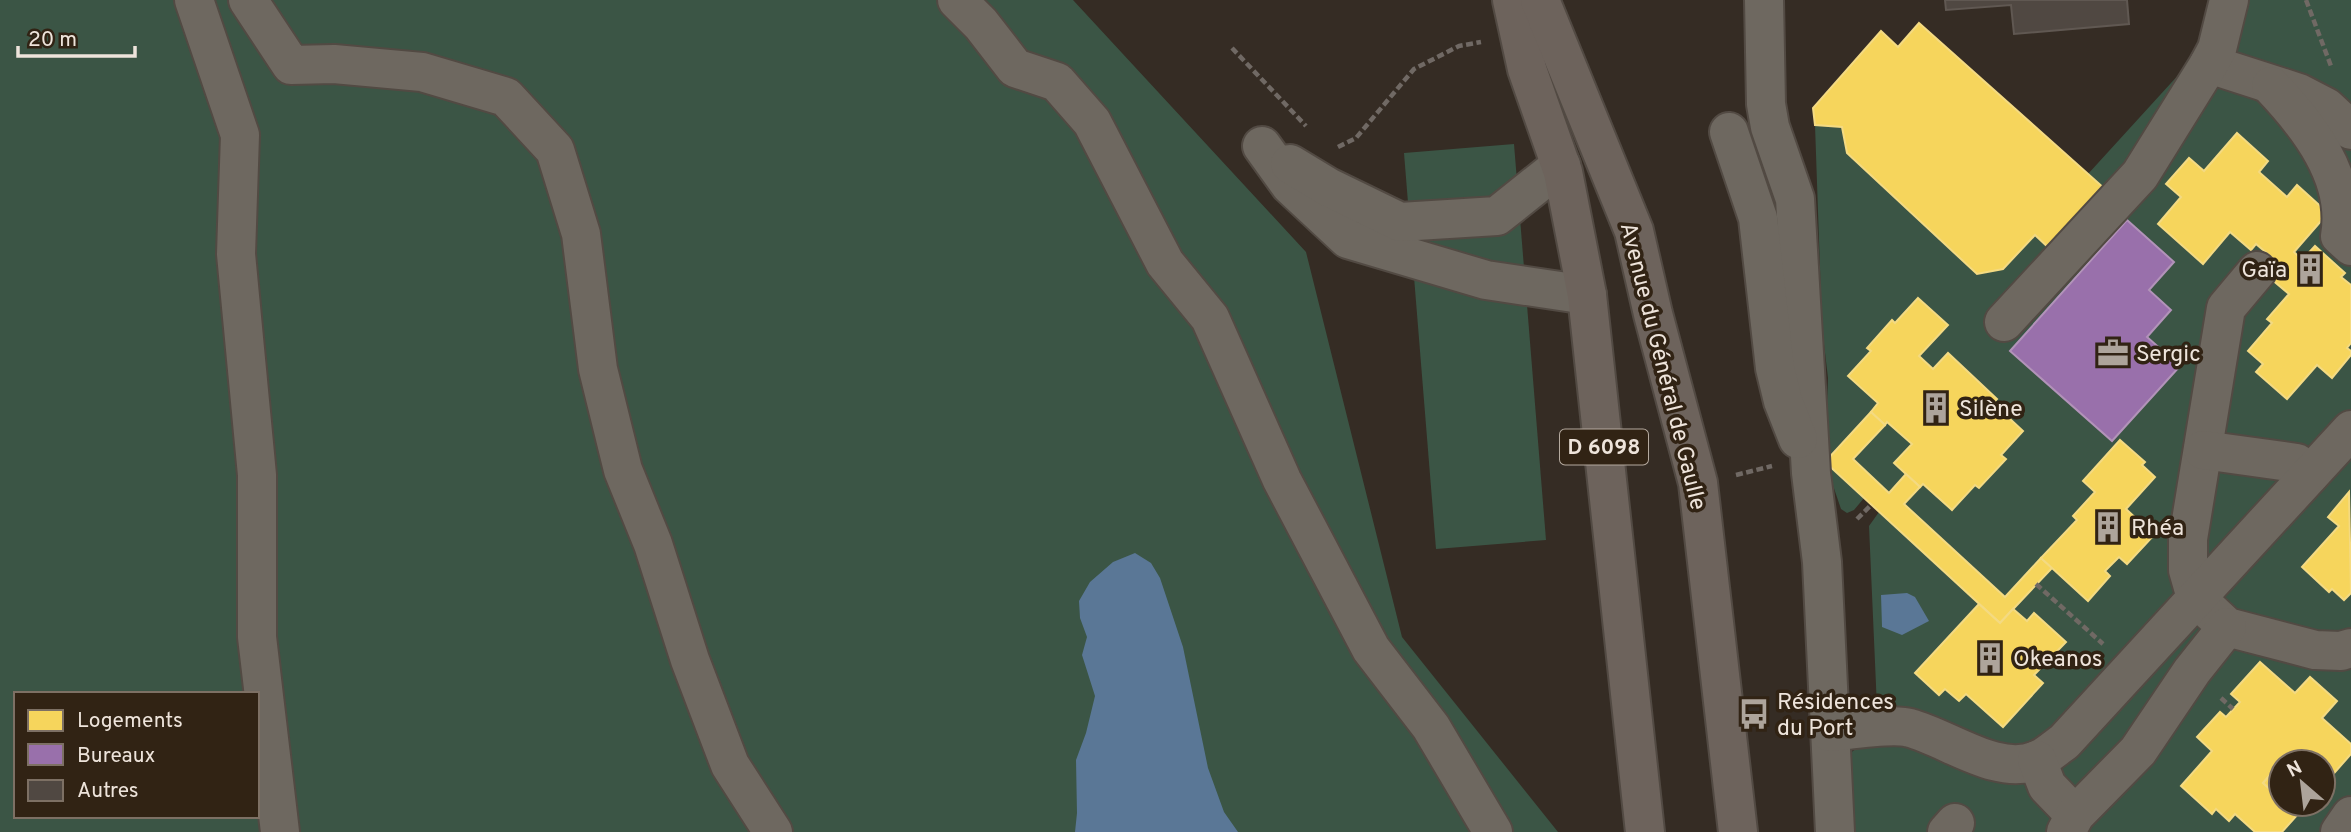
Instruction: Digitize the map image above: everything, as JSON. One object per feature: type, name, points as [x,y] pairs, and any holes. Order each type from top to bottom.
[{"type":"main road","name":"D 6098","points":[[1512,0],[1527,69],[1561,165],[1587,295],[1645,832]]},
{"type":"main road","name":"Avenue du Général de Gaulle","points":[[1540,0],[1634,231],[1698,483],[1738,832]]},
{"type":"main road","points":[[1587,295],[1607,272],[1622,267],[1632,271],[1653,314]]},
{"type":"lane","points":[[194,0],[240,135],[236,254],[257,475],[257,637],[280,832]]},
{"type":"lane","points":[[248,0],[291,65],[334,64],[422,72],[506,97],[555,150],[581,234],[598,369],[623,470],[653,544],[690,660],[730,765],[773,832]]},
{"type":"lane","points":[[957,0],[981,24],[1015,68],[1057,82],[1092,122],[1165,263],[1210,318],[1282,480],[1371,649],[1431,727],[1493,832]]},
{"type":"lane","points":[[1764,0],[1766,104],[1770,127],[1795,199],[1811,473],[1822,562],[1835,832]]},
{"type":"lane","points":[[2004,322],[2140,175],[2217,49],[2229,0]]},
{"type":"lane","points":[[2209,64],[2299,93],[2326,107],[2351,130]]},
{"type":"lane","points":[[2271,86],[2297,113],[2325,156],[2336,186],[2343,221],[2340,236],[2351,246]]},
{"type":"lane","points":[[1728,132],[1758,218],[1777,379],[1811,473]]},
{"type":"lane","points":[[1561,165],[1497,216],[1400,222],[1328,187],[1262,146],[1290,185],[1348,239],[1486,280],[1587,295]]},
{"type":"lane","points":[[2256,271],[2226,308],[2188,539],[2189,570],[2196,598],[2227,627],[2315,650],[2351,649]]},
{"type":"lane","points":[[1830,732],[1908,727],[1987,759],[2008,764],[2024,764],[2037,760],[2064,742],[2351,430]]},
{"type":"lane","points":[[2203,450],[2297,463],[2310,474]]},
{"type":"lane","points":[[2037,760],[2047,786],[2071,823],[2137,751],[2192,671],[2227,627]]},
{"type":"lane","points":[[2340,832],[2351,816]]},
{"type":"path","points":[[1329,145],[1336,148],[1356,138],[1414,69],[1459,46],[1485,41]]},
{"type":"path","points":[[1232,48],[1312,134]]},
{"type":"path","points":[[1749,472],[1764,468]]},
{"type":"path","points":[[2036,584],[2131,669]]},
{"type":"green space","points":[[0,0],[1073,0],[1306,252],[1402,637],[1558,832],[0,832]]},
{"type":"green space","points":[[2215,0],[2351,0],[2351,832],[1847,832],[1850,753],[1865,743],[1877,708],[1869,526],[1879,512],[1864,498],[1854,510],[1847,513],[1841,509],[1825,462],[1828,378],[1822,327],[1815,125],[1842,127],[1847,153],[1977,274],[2003,269],[2035,235],[2105,189],[2088,174],[2202,49]]},
{"type":"green space","points":[[1514,144],[1546,540],[1436,549],[1404,153]]},
{"type":"water","points":[[1135,553],[1151,563],[1160,578],[1183,647],[1208,768],[1224,812],[1238,832],[1075,832],[1076,760],[1095,696],[1082,655],[1087,637],[1080,618],[1079,601],[1090,582],[1113,562]]},
{"type":"water","points":[[1907,593],[1915,597],[1929,621],[1902,635],[1882,627],[1881,595]]},
{"type":"building: Logements","points":[[1919,23],[2105,189],[2051,250],[2035,235],[2003,269],[1977,274],[1847,153],[1842,127],[1815,125],[1813,108],[1881,31],[1898,47]]},
{"type":"building: Logements","name":"Gaïa","points":[[2237,133],[2268,161],[2259,172],[2287,197],[2297,185],[2328,213],[2294,252],[2302,260],[2315,246],[2345,273],[2341,277],[2351,285],[2351,343],[2347,348],[2351,355],[2332,378],[2317,365],[2287,399],[2256,372],[2263,364],[2248,351],[2272,323],[2267,319],[2289,294],[2271,279],[2282,266],[2256,244],[2251,250],[2230,232],[2203,264],[2158,224],[2181,197],[2166,184],[2189,158],[2204,171]]},
{"type":"building: Logements","name":"Silène","points":[[1918,298],[1948,325],[1919,356],[1933,369],[1948,353],[1997,399],[1993,403],[2023,431],[2001,455],[2006,459],[1979,488],[1975,485],[1952,510],[1923,484],[1920,487],[1894,463],[1912,444],[1871,412],[1878,403],[1848,376],[1871,351],[1867,348],[1892,320],[1895,323]]},
{"type":"building: Logements","points":[[1871,412],[1885,425],[1853,459],[1889,493],[1906,474],[1920,487],[1904,504],[2005,597],[2041,558],[2052,568],[2000,623],[1825,462]]},
{"type":"building: Logements","name":"Rhéa","points":[[2120,440],[2145,462],[2142,465],[2155,477],[2126,509],[2154,535],[2127,564],[2119,557],[2105,571],[2110,576],[2088,601],[2041,558],[2077,520],[2073,516],[2095,492],[2083,481]]},
{"type":"building: Logements","points":[[2349,492],[2351,593],[2344,600],[2332,589],[2329,592],[2302,567],[2339,526],[2328,517]]},
{"type":"building: Logements","name":"Okeanos","points":[[1979,604],[2000,623],[2013,609],[2027,621],[2034,613],[2066,642],[2034,675],[2043,683],[2003,727],[1966,694],[1959,701],[1945,689],[1939,695],[1915,673]]},
{"type":"building: Logements","points":[[2260,662],[2295,693],[2310,677],[2337,701],[2322,718],[2351,744],[2351,754],[2337,770],[2337,748],[2267,748],[2267,778],[2263,783],[2267,787],[2267,818],[2294,818],[2282,832],[2255,832],[2235,814],[2229,821],[2216,809],[2212,814],[2181,786],[2212,751],[2197,737],[2220,712],[2226,717],[2240,702],[2231,694]]},
{"type":"building: Bureaux","points":[[2127,220],[2174,262],[2149,290],[2171,310],[2147,337],[2180,366],[2112,441],[2010,351]]},
{"type":"building: Autres","points":[[1945,0],[2127,0],[2129,24],[2014,34],[2011,5],[1946,10]]},
{"type":"place","name":"Gaïa","points":[[2310,269]]},
{"type":"place","name":"Sergic","points":[[2113,353]]},
{"type":"place","name":"Silène","points":[[1936,408]]},
{"type":"place","name":"Rhéa","points":[[2108,527]]},
{"type":"place","name":"Okeanos","points":[[1990,658]]},
{"type":"place","name":"Résidences du Port","points":[[1754,714]]}]
